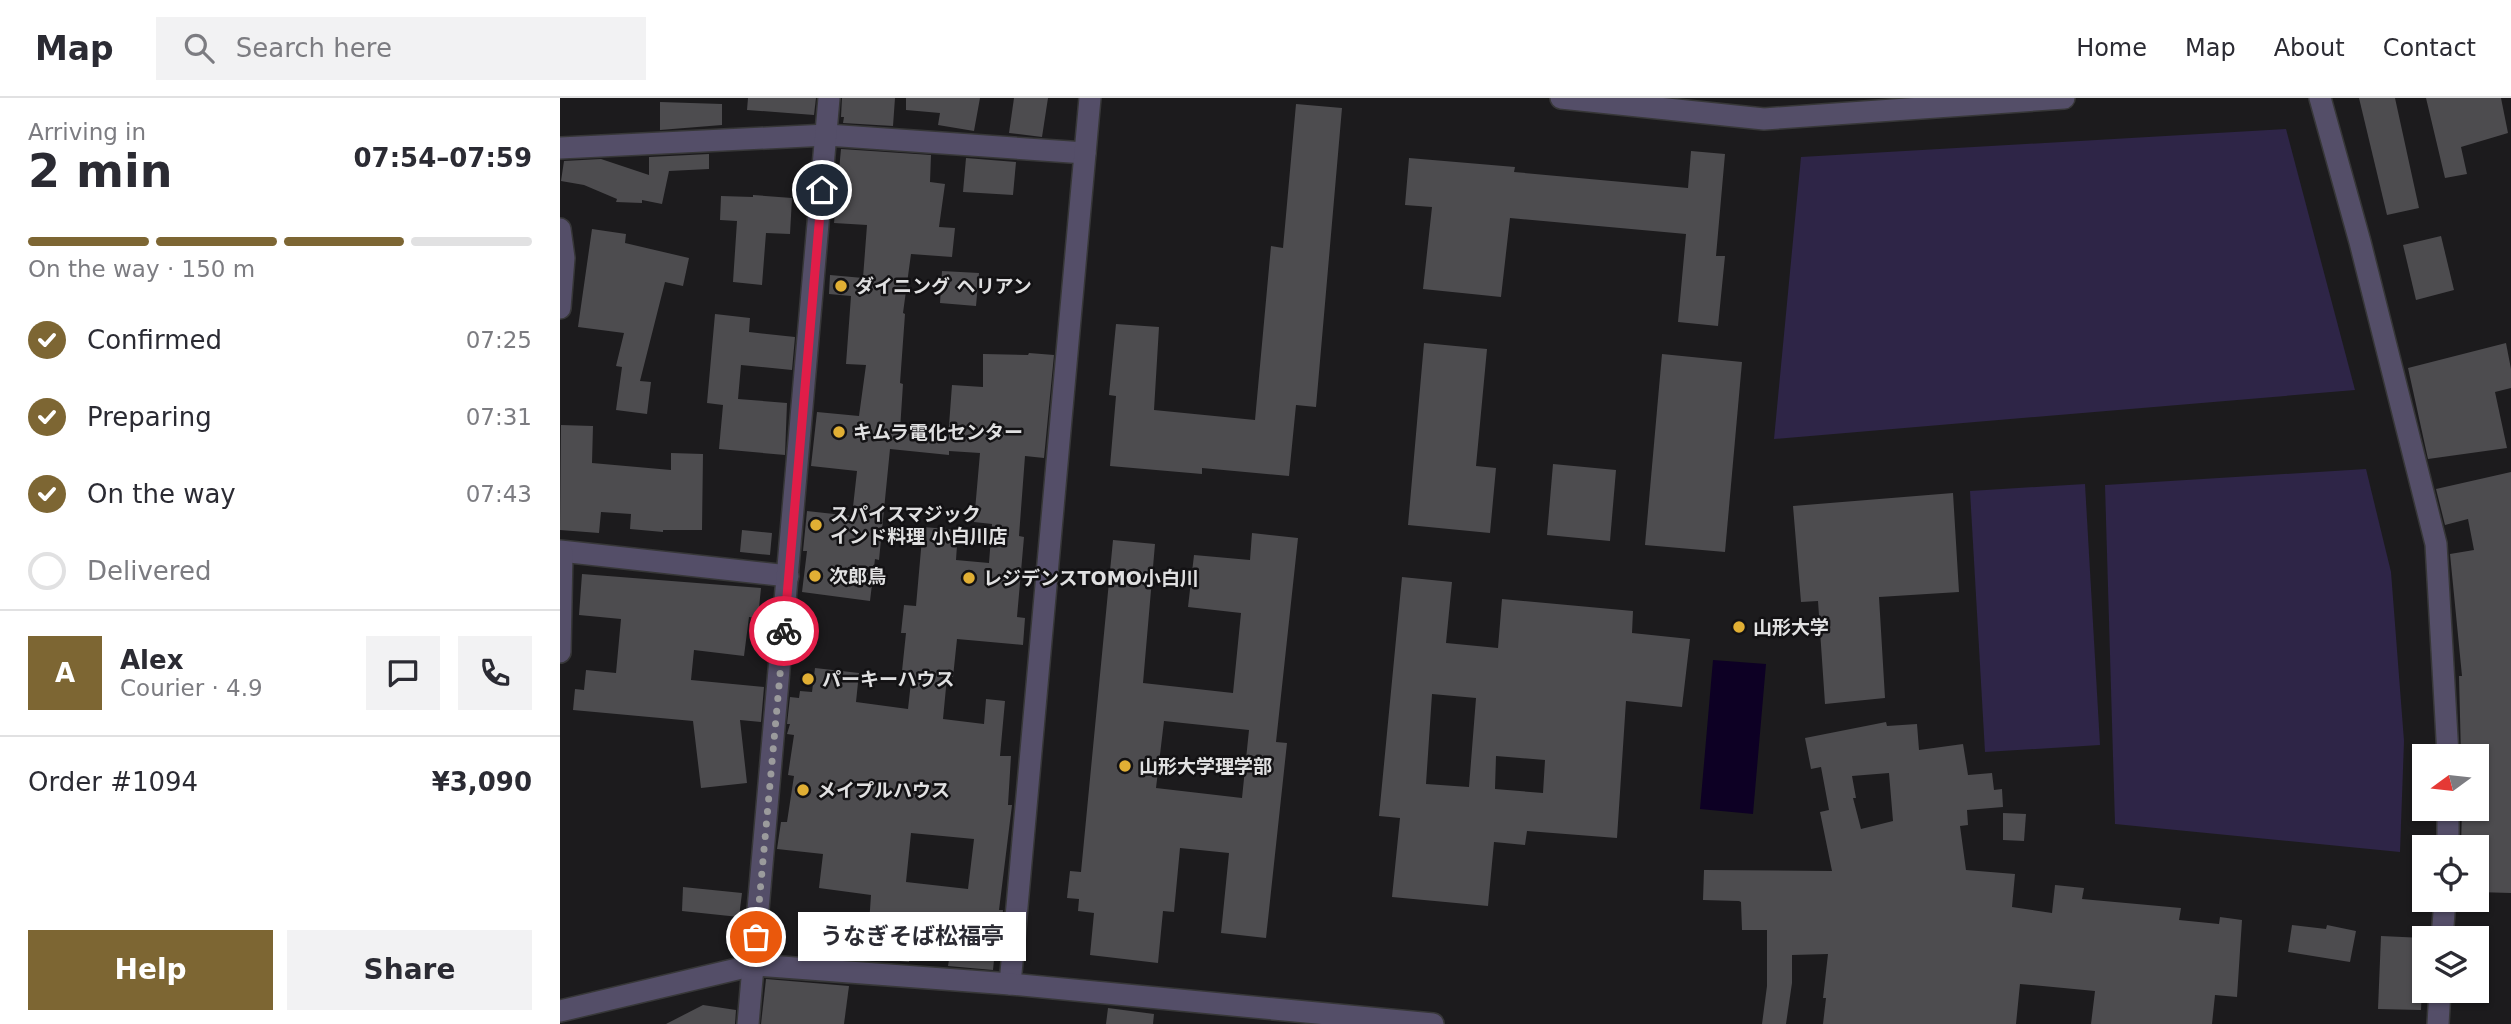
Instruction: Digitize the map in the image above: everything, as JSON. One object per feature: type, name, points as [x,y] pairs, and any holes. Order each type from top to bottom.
[{"type":"street","points":[[748,1024],[829,98]]},
{"type":"street","points":[[1010,984],[1090,98]]},
{"type":"street","points":[[1561,98],[1764,119],[2064,98]]},
{"type":"street","points":[[2320,98],[2367,267],[2436,544],[2447,744]]},
{"type":"street","points":[[560,148],[827,135],[1085,153]]},
{"type":"street","points":[[560,229],[565,258],[560,308]]},
{"type":"street","points":[[560,652],[561,551],[788,576]]},
{"type":"street","points":[[560,1011],[754,965],[1010,984],[1332,1019],[1433,1024]]},
{"type":"street","points":[[2438,1024],[2439,1003]]},
{"type":"shaded area","points":[[2286,129],[2355,390],[1774,439],[1801,157]]},
{"type":"shaded area","points":[[2366,469],[2391,572],[2404,741],[2400,852],[2115,824],[2105,485]]},
{"type":"shaded area","points":[[2085,484],[2100,745],[1985,752],[1970,491]]},
{"type":"shaded area","points":[[1713,660],[1766,664],[1753,814],[1700,809]]},
{"type":"building","points":[[748,98],[816,98],[814,115],[747,110]]},
{"type":"building","points":[[842,98],[895,98],[893,126],[843,123]]},
{"type":"building","points":[[906,98],[980,98],[974,131],[938,125],[940,113],[906,110]]},
{"type":"building","points":[[1014,98],[1048,98],[1042,137],[1009,133]]},
{"type":"building","points":[[2359,98],[2395,98],[2419,208],[2387,215]]},
{"type":"building","points":[[2426,98],[2501,98],[2508,133],[2461,147],[2467,174],[2445,178]]},
{"type":"building","points":[[660,102],[722,104],[722,125],[660,130]]},
{"type":"building","points":[[1296,104],[1342,108],[1316,407],[1296,405],[1289,476],[1202,468],[1202,474],[1110,466],[1116,396],[1109,395],[1116,324],[1159,327],[1154,410],[1255,420],[1271,246],[1283,248]]},
{"type":"building","points":[[841,149],[931,155],[930,182],[945,184],[939,227],[955,228],[952,257],[911,254],[903,313],[900,430],[904,431],[903,433],[948,439],[952,385],[983,387],[983,354],[1054,355],[1044,458],[1025,456],[1019,536],[1024,537],[1017,617],[1025,618],[1023,645],[957,639],[953,677],[947,677],[943,719],[984,724],[986,699],[1005,701],[1000,756],[1011,756],[1008,805],[1012,805],[999,910],[1003,910],[1001,930],[997,930],[993,970],[948,966],[950,953],[910,948],[909,962],[825,953],[828,920],[869,924],[871,895],[819,888],[823,854],[777,849],[781,822],[787,822],[794,776],[788,775],[794,735],[787,734],[790,724],[787,724],[790,697],[799,698],[800,691],[812,692],[815,668],[859,673],[856,702],[908,709],[912,673],[902,671],[906,633],[901,633],[904,605],[916,606],[923,527],[958,530],[956,560],[989,563],[992,524],[974,522],[980,453],[949,451],[949,455],[890,449],[879,560],[875,559],[870,601],[802,592],[807,551],[803,551],[807,511],[852,516],[857,471],[811,466],[817,412],[859,416],[866,365],[846,364],[851,296],[829,294],[830,275],[863,278],[867,225],[834,223]],"holes":[[[911,833],[974,839],[968,889],[906,882]]]},
{"type":"building","points":[[1691,151],[1725,154],[1716,256],[1725,256],[1718,326],[1678,322],[1686,234],[1510,218],[1501,297],[1423,289],[1432,207],[1405,205],[1409,158],[1515,167],[1514,172],[1688,188]]},
{"type":"building","points":[[709,154],[709,169],[669,171],[662,204],[642,200],[642,203],[616,202],[617,199],[584,185],[561,181],[564,161],[601,159],[649,175],[649,157]]},
{"type":"building","points":[[966,158],[1016,162],[1013,195],[963,192]]},
{"type":"building","points":[[721,196],[792,198],[790,234],[766,233],[762,285],[733,282],[737,221],[720,220]]},
{"type":"building","points":[[592,229],[626,234],[625,243],[689,258],[683,286],[665,282],[640,381],[651,382],[647,414],[616,410],[622,367],[616,366],[624,333],[578,327]]},
{"type":"building","points":[[2441,236],[2454,290],[2416,300],[2403,245]]},
{"type":"building","points":[[942,271],[979,273],[976,306],[940,303]]},
{"type":"building","points":[[715,314],[750,318],[749,332],[795,337],[792,370],[741,365],[738,399],[787,403],[785,455],[719,449],[723,405],[707,403]]},
{"type":"building","points":[[1424,343],[1487,349],[1476,466],[1496,468],[1490,533],[1408,525]]},
{"type":"building","points":[[2506,343],[2511,388],[2495,392],[2507,448],[2428,459],[2408,368]]},
{"type":"building","points":[[1662,354],[1742,362],[1725,552],[1645,545]]},
{"type":"building","points":[[561,425],[593,426],[592,463],[671,470],[671,453],[703,454],[702,530],[663,532],[630,529],[631,514],[601,512],[599,533],[560,530]]},
{"type":"building","points":[[1553,464],[1616,470],[1610,541],[1547,535]]},
{"type":"building","points":[[2511,472],[2511,893],[2489,892],[2489,835],[2461,835],[2462,821],[2489,821],[2489,744],[2461,744],[2459,676],[2462,676],[2450,554],[2474,550],[2468,519],[2445,525],[2436,489]]},
{"type":"building","points":[[1953,493],[1959,592],[1879,597],[1885,698],[1825,704],[1818,601],[1801,602],[1793,506]]},
{"type":"building","points":[[742,530],[772,533],[770,555],[740,552]]},
{"type":"building","name":"山形大学理学部","points":[[1252,533],[1298,538],[1276,742],[1287,743],[1266,938],[1221,933],[1229,853],[1180,848],[1174,912],[1163,911],[1158,963],[1090,955],[1094,913],[1078,911],[1079,899],[1067,898],[1070,871],[1081,872],[1113,540],[1155,544],[1143,683],[1233,693],[1241,613],[1188,607],[1194,555],[1250,560]],"holes":[[[1164,721],[1249,730],[1242,798],[1156,788]]]},
{"type":"building","points":[[582,574],[761,588],[758,618],[749,617],[744,656],[694,650],[691,680],[764,687],[761,722],[740,720],[747,783],[701,788],[693,721],[573,710],[575,689],[584,690],[586,670],[616,673],[621,619],[579,615]]},
{"type":"building","points":[[1402,577],[1452,582],[1446,643],[1498,648],[1502,599],[1633,611],[1632,633],[1690,639],[1682,707],[1626,701],[1617,838],[1527,831],[1525,845],[1494,842],[1488,906],[1392,897],[1400,818],[1379,816]],"holes":[[[1432,694],[1476,698],[1469,787],[1426,784]],[[1496,756],[1545,760],[1543,793],[1495,789]]]},
{"type":"building","points":[[1886,722],[1887,726],[1917,724],[1919,750],[1963,744],[1968,775],[1992,773],[1994,790],[2002,789],[2003,807],[1967,810],[1968,825],[1960,826],[1966,870],[2015,874],[2012,907],[2052,913],[2055,885],[2084,888],[2082,899],[2181,908],[2179,920],[2219,924],[2220,917],[2242,920],[2237,997],[2215,995],[2212,1024],[2091,1024],[2095,991],[2020,984],[2016,1024],[1823,1024],[1828,954],[1792,955],[1792,983],[1786,1024],[1762,1024],[1767,986],[1767,930],[1742,930],[1739,901],[1703,900],[1704,870],[1832,871],[1820,812],[1829,810],[1821,767],[1811,769],[1805,738]],"holes":[[[1889,773],[1893,821],[1861,829],[1853,798],[1856,798],[1852,776]]]},
{"type":"building","points":[[2003,813],[2026,814],[2024,841],[2003,840]]},
{"type":"building","points":[[683,887],[742,893],[739,917],[682,911]]},
{"type":"building","points":[[2292,925],[2326,929],[2327,925],[2356,931],[2350,962],[2288,952]]},
{"type":"building","points":[[2381,936],[2412,937],[2412,1003],[2421,1003],[2421,1010],[2378,1009]]},
{"type":"building","points":[[766,979],[849,986],[844,1024],[761,1024]]},
{"type":"building","points":[[703,1005],[736,1010],[735,1024],[666,1024]]},
{"type":"building","points":[[1108,1008],[1154,1014],[1153,1024],[1106,1024]]},
{"type":"way so far","points":[[756,937],[784,631]]},
{"type":"place","name":"ダイニング ヘリアン","points":[[841,286]]},
{"type":"place","name":"キムラ電化センター","points":[[839,432]]},
{"type":"place","name":"スパイスマジック インド料理 小白川店","points":[[816,525]]},
{"type":"place","name":"次郎鳥","points":[[815,576]]},
{"type":"place","name":"レジデンスTOMO小白川","points":[[969,578]]},
{"type":"place","name":"山形大学","points":[[1739,627]]},
{"type":"place","name":"パーキーハウス","points":[[808,679]]},
{"type":"place","name":"山形大学理学部","points":[[1125,766]]},
{"type":"place","name":"メイプルハウス","points":[[803,790]]},
{"type":"place","name":"うなぎそば松福亭","points":[[756,937]]},
{"type":"route","points":[[784,631],[822,190]]}]
